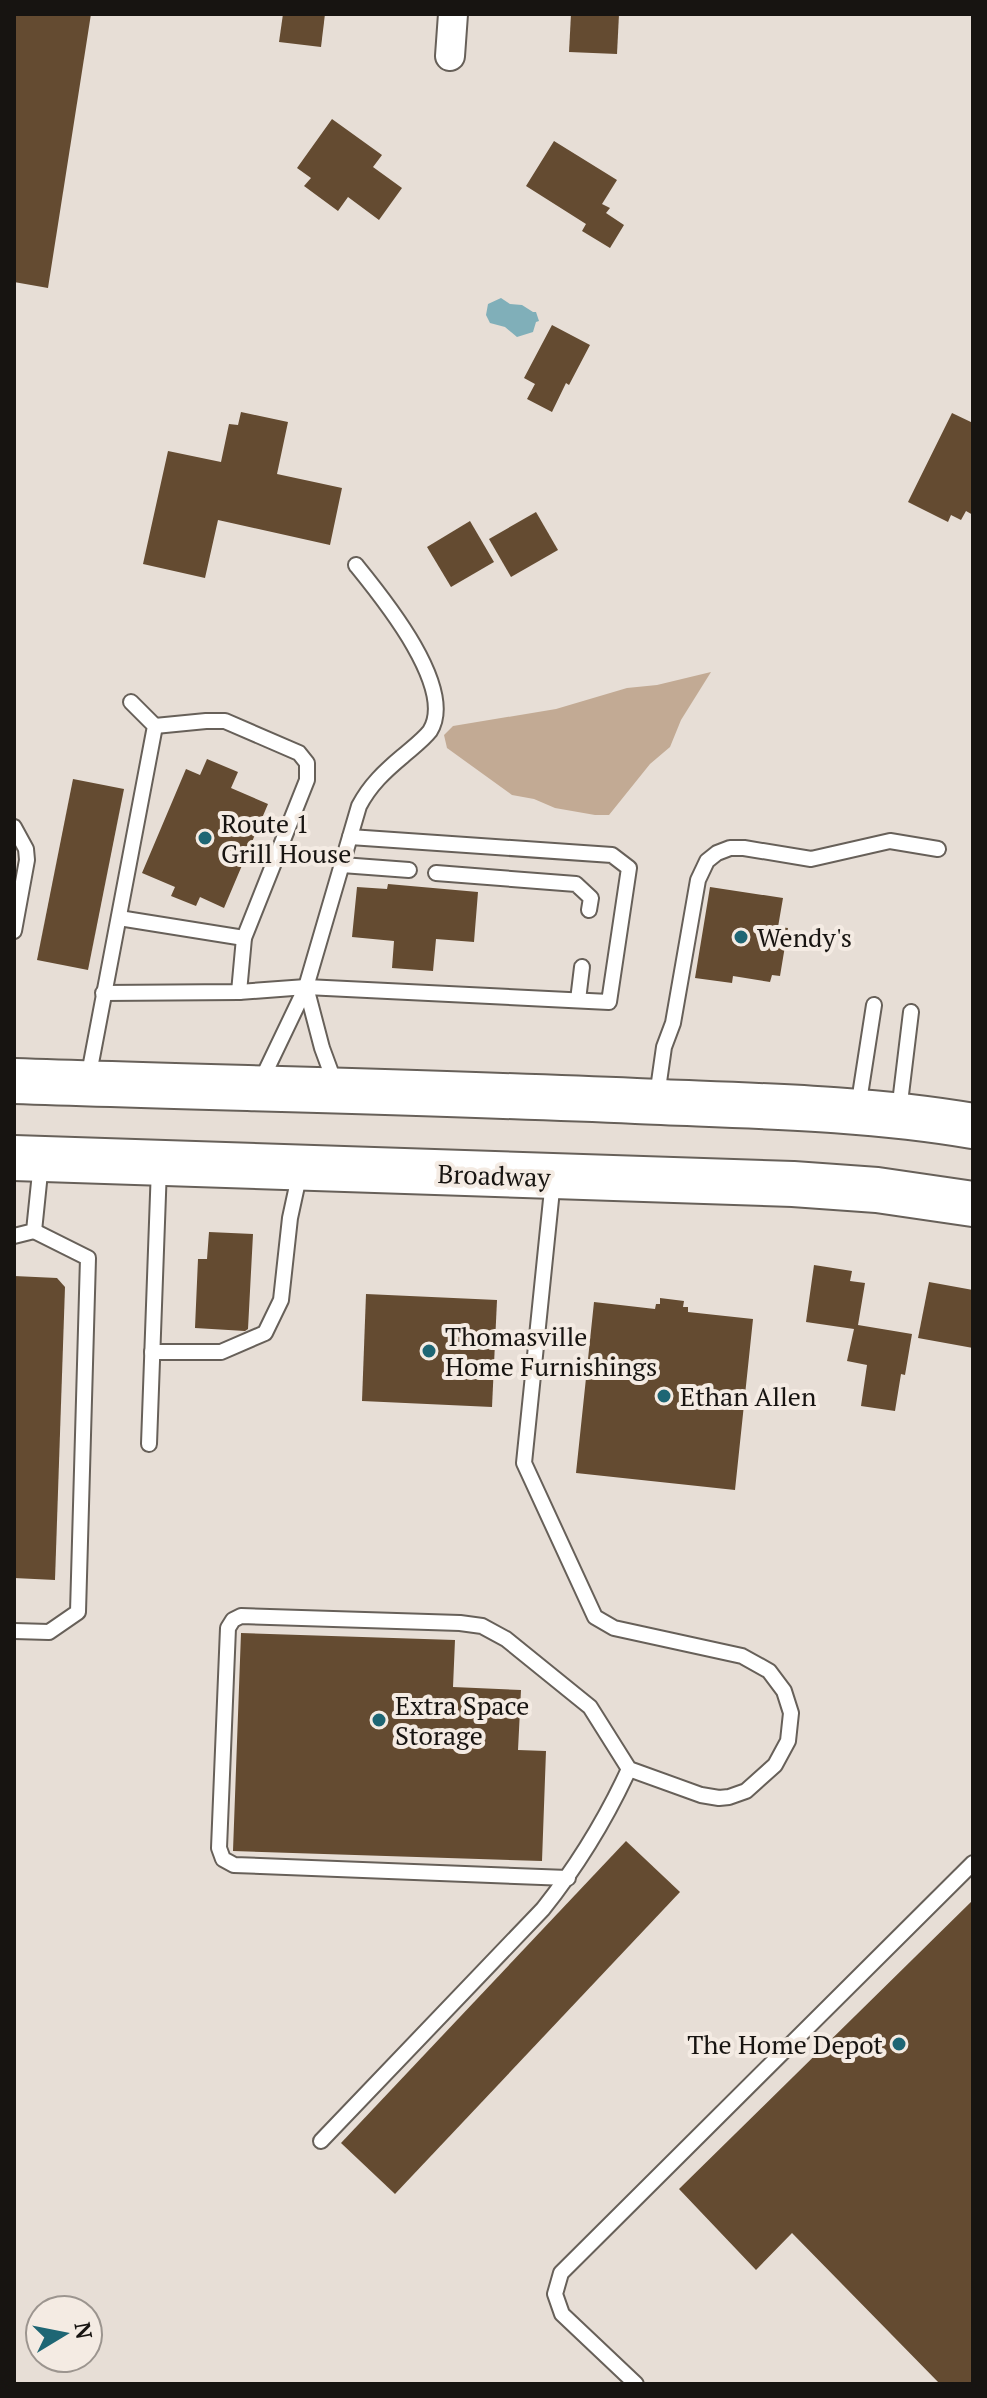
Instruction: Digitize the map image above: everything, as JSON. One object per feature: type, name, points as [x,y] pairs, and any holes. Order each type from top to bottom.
[{"type":"highway","points":[[14,1081],[656,1102],[878,1114],[973,1126]]},
{"type":"highway","name":"Broadway","points":[[28,1158],[793,1184],[877,1190],[973,1204]]},
{"type":"street","points":[[450,56],[453,14]]},
{"type":"lane","points":[[257,1088],[306,987],[359,806],[368,788],[430,730],[436,708],[428,674],[389,606],[356,565]]},
{"type":"lane","points":[[131,702],[155,726]]},
{"type":"lane","points":[[155,726],[225,721],[295,751],[307,763],[307,780],[244,938],[239,992]]},
{"type":"lane","points":[[87,1083],[155,726]]},
{"type":"lane","points":[[14,827],[26,849],[27,860],[14,931]]},
{"type":"lane","points":[[103,993],[239,992],[306,987],[609,1002],[629,868],[612,855],[350,837]]},
{"type":"lane","points":[[656,1102],[698,880],[703,867],[712,857],[737,847],[814,859],[890,841],[938,849]]},
{"type":"lane","points":[[342,865],[409,870]]},
{"type":"lane","points":[[436,873],[576,884],[591,898],[589,910]]},
{"type":"lane","points":[[119,918],[244,938]]},
{"type":"lane","points":[[578,1000],[582,967]]},
{"type":"lane","points":[[306,987],[322,1048],[338,1091]]},
{"type":"lane","points":[[874,1005],[878,1114]]},
{"type":"lane","points":[[878,1114],[911,1012]]},
{"type":"lane","points":[[28,1158],[34,1231]]},
{"type":"lane","points":[[149,1444],[159,1162]]},
{"type":"lane","points":[[152,1352],[221,1352],[265,1333],[281,1300],[290,1218],[301,1168]]},
{"type":"lane","points":[[553,1177],[524,1463],[595,1617],[614,1628],[749,1659],[769,1671],[784,1691],[791,1713],[788,1741],[775,1765],[754,1785],[738,1795],[710,1797],[629,1769],[590,1707],[506,1639],[482,1626],[244,1616],[235,1619],[228,1628],[219,1854],[234,1865],[568,1878]]},
{"type":"lane","points":[[14,1236],[34,1231],[88,1258],[78,1612],[49,1632],[14,1631]]},
{"type":"lane","points":[[321,2141],[533,1920],[568,1878],[612,1808],[629,1769]]},
{"type":"lane","points":[[636,2384],[562,2314],[555,2294],[561,2273],[973,1863]]},
{"type":"shaded area","points":[[711,672],[681,720],[670,747],[650,764],[609,815],[555,808],[534,799],[512,795],[447,748],[444,735],[453,726],[556,709],[627,688],[657,685]]},
{"type":"water","points":[[501,298],[536,312],[539,321],[533,332],[517,337],[505,327],[490,323],[486,315],[488,304]]},
{"type":"building","points":[[14,14],[91,14],[48,288],[14,282]]},
{"type":"building","points":[[283,14],[325,14],[321,47],[279,42]]},
{"type":"building","points":[[571,14],[619,14],[617,54],[569,52]]},
{"type":"building","points":[[332,119],[382,155],[373,167],[402,188],[379,220],[348,197],[338,211],[304,186],[311,178],[297,168]]},
{"type":"building","points":[[554,141],[617,180],[602,204],[610,208],[606,213],[624,225],[610,248],[582,231],[586,224],[526,186]]},
{"type":"building","points":[[552,325],[590,345],[552,412],[527,399],[535,384],[524,378]]},
{"type":"building","points":[[241,412],[288,422],[277,474],[342,488],[330,545],[218,520],[205,578],[143,564],[168,451],[221,462],[229,424],[238,425]]},
{"type":"building","points":[[952,413],[973,423],[973,515],[966,511],[961,520],[951,515],[948,522],[908,502]]},
{"type":"building","points":[[536,512],[558,550],[511,577],[489,539]]},
{"type":"building","points":[[470,521],[494,562],[451,587],[427,547]]},
{"type":"building","name":"Route 1 Grill House","points":[[207,759],[238,772],[231,788],[268,804],[224,908],[200,897],[196,906],[171,896],[175,887],[142,873],[186,769],[200,775]]},
{"type":"building","points":[[73,779],[124,789],[88,970],[37,960]]},
{"type":"building","points":[[388,884],[478,892],[474,942],[436,939],[433,971],[392,968],[394,941],[352,937],[357,887],[387,889]]},
{"type":"building","points":[[710,887],[783,898],[778,927],[788,928],[780,976],[772,975],[770,982],[733,976],[732,983],[695,978]]},
{"type":"building","points":[[209,1232],[253,1234],[248,1329],[245,1331],[195,1328],[198,1259],[207,1259]]},
{"type":"building","points":[[814,1265],[852,1271],[850,1281],[865,1283],[858,1325],[912,1334],[895,1411],[861,1406],[867,1365],[847,1361],[854,1329],[806,1322]]},
{"type":"building","points":[[14,1276],[57,1278],[65,1287],[55,1580],[14,1578]]},
{"type":"building","points":[[929,1282],[973,1290],[973,1348],[918,1338]]},
{"type":"building","name":"Thomasville Home Furnishings","points":[[366,1294],[497,1300],[492,1407],[362,1401]]},
{"type":"building","name":"Ethan Allen","points":[[660,1298],[684,1301],[683,1307],[688,1307],[688,1312],[753,1319],[735,1490],[576,1473],[594,1302],[655,1309],[656,1304],[660,1304]]},
{"type":"building","name":"Extra Space Storage","points":[[241,1633],[455,1640],[453,1687],[521,1690],[518,1750],[546,1751],[542,1861],[233,1851]]},
{"type":"building","points":[[626,1841],[680,1892],[395,2194],[341,2143]]},
{"type":"building","name":"The Home Depot","points":[[973,1900],[973,2384],[940,2384],[792,2233],[756,2270],[679,2189]]},
{"type":"place","name":"Route 1 Grill House","points":[[205,838]]},
{"type":"place","name":"Wendy's","points":[[741,937]]},
{"type":"place","name":"Thomasville Home Furnishings","points":[[429,1351]]},
{"type":"place","name":"Ethan Allen","points":[[664,1396]]},
{"type":"place","name":"Extra Space Storage","points":[[379,1720]]},
{"type":"place","name":"The Home Depot","points":[[899,2044]]}]
